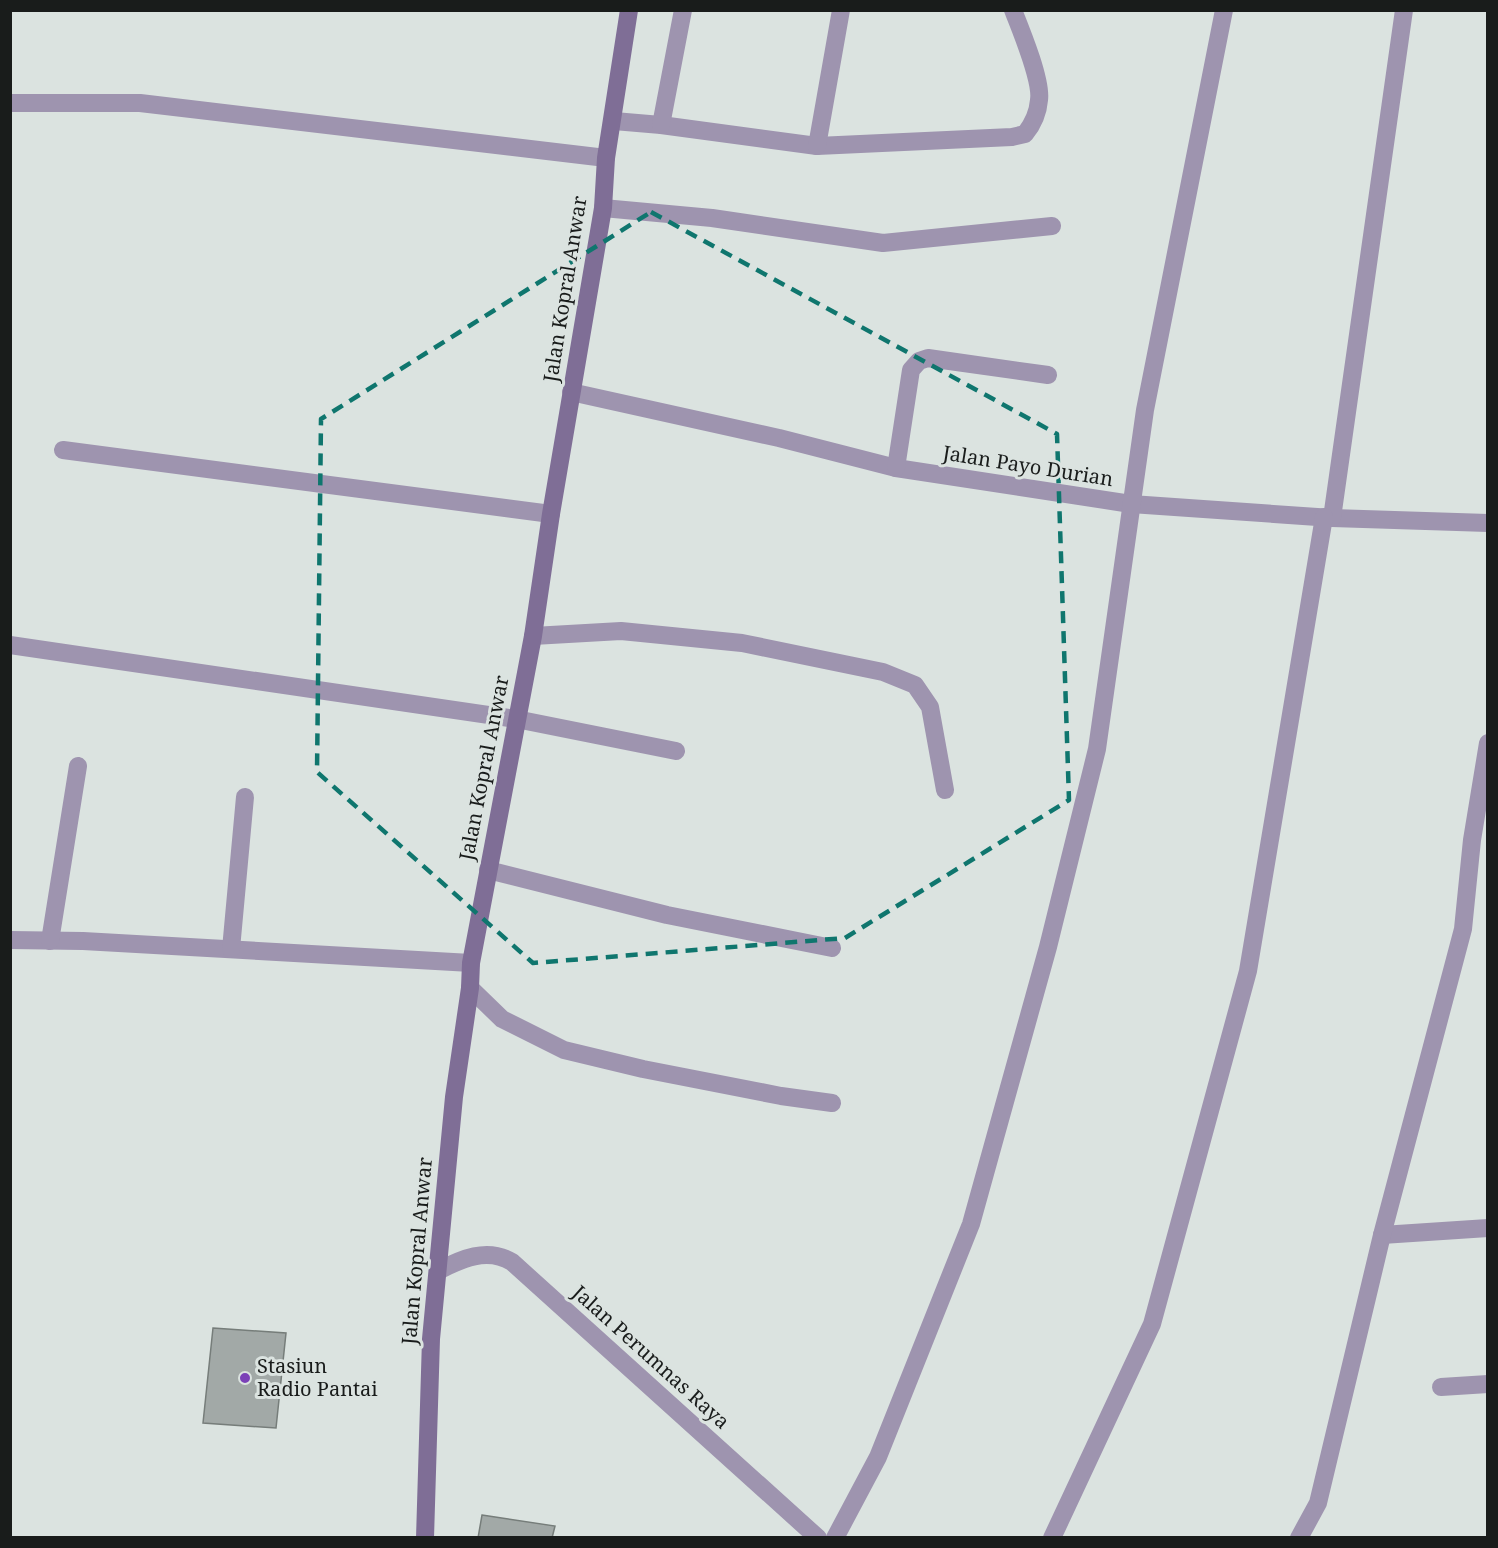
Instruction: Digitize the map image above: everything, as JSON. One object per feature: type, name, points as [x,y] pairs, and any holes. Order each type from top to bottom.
[{"type":"street","name":"Jalan Kopral Anwar","points":[[425,1538],[431,1339],[454,1097],[470,988],[471,963],[533,636],[551,514],[603,208],[606,158],[614,121],[629,10]]},
{"type":"street","points":[[661,125],[683,10]]},
{"type":"street","points":[[817,146],[841,10]]},
{"type":"street","points":[[614,121],[817,146],[1012,137],[1025,134],[1034,123],[1040,98],[1030,54],[1013,10]]},
{"type":"street","points":[[836,1538],[878,1457],[971,1224],[1048,947],[1097,749],[1145,410],[1224,10]]},
{"type":"street","points":[[1052,1538],[1152,1324],[1248,971],[1328,518],[1404,10]]},
{"type":"street","points":[[10,103],[140,103],[606,158]]},
{"type":"street","points":[[603,208],[712,218],[883,243],[1052,226]]},
{"type":"street","points":[[896,468],[911,370],[919,361],[928,358],[1048,375]]},
{"type":"street","name":"Jalan Payo Durian","points":[[571,392],[779,438],[896,468],[1131,504],[1328,518],[1488,523]]},
{"type":"street","points":[[63,450],[551,514]]},
{"type":"street","points":[[533,636],[621,631],[742,643],[883,672],[915,685],[930,707],[945,790]]},
{"type":"street","points":[[10,645],[516,719],[676,751]]},
{"type":"street","points":[[1299,1538],[1318,1503],[1382,1235],[1463,929],[1472,840],[1488,743]]},
{"type":"street","points":[[50,940],[78,766]]},
{"type":"street","points":[[231,949],[245,797]]},
{"type":"street","points":[[488,870],[667,915],[832,948]]},
{"type":"street","points":[[10,940],[231,949],[471,963]]},
{"type":"street","points":[[470,988],[502,1019],[564,1050],[643,1069],[781,1096],[832,1103]]},
{"type":"street","points":[[1382,1235],[1488,1228]]},
{"type":"street","name":"Jalan Perumnas Raya","points":[[438,1271],[472,1256],[497,1256],[512,1262],[818,1538]]},
{"type":"street","points":[[1441,1387],[1488,1384]]},
{"type":"highlighted area","points":[[651,212],[1057,434],[1069,800],[845,938],[533,963],[317,772],[321,419]]},
{"type":"building","name":"Stasiun Radio Pantai","points":[[213,1328],[286,1333],[276,1428],[203,1423]]},
{"type":"building","points":[[482,1515],[555,1526],[552,1538],[478,1538]]},
{"type":"place","name":"Stasiun Radio Pantai","points":[[245,1378]]}]
